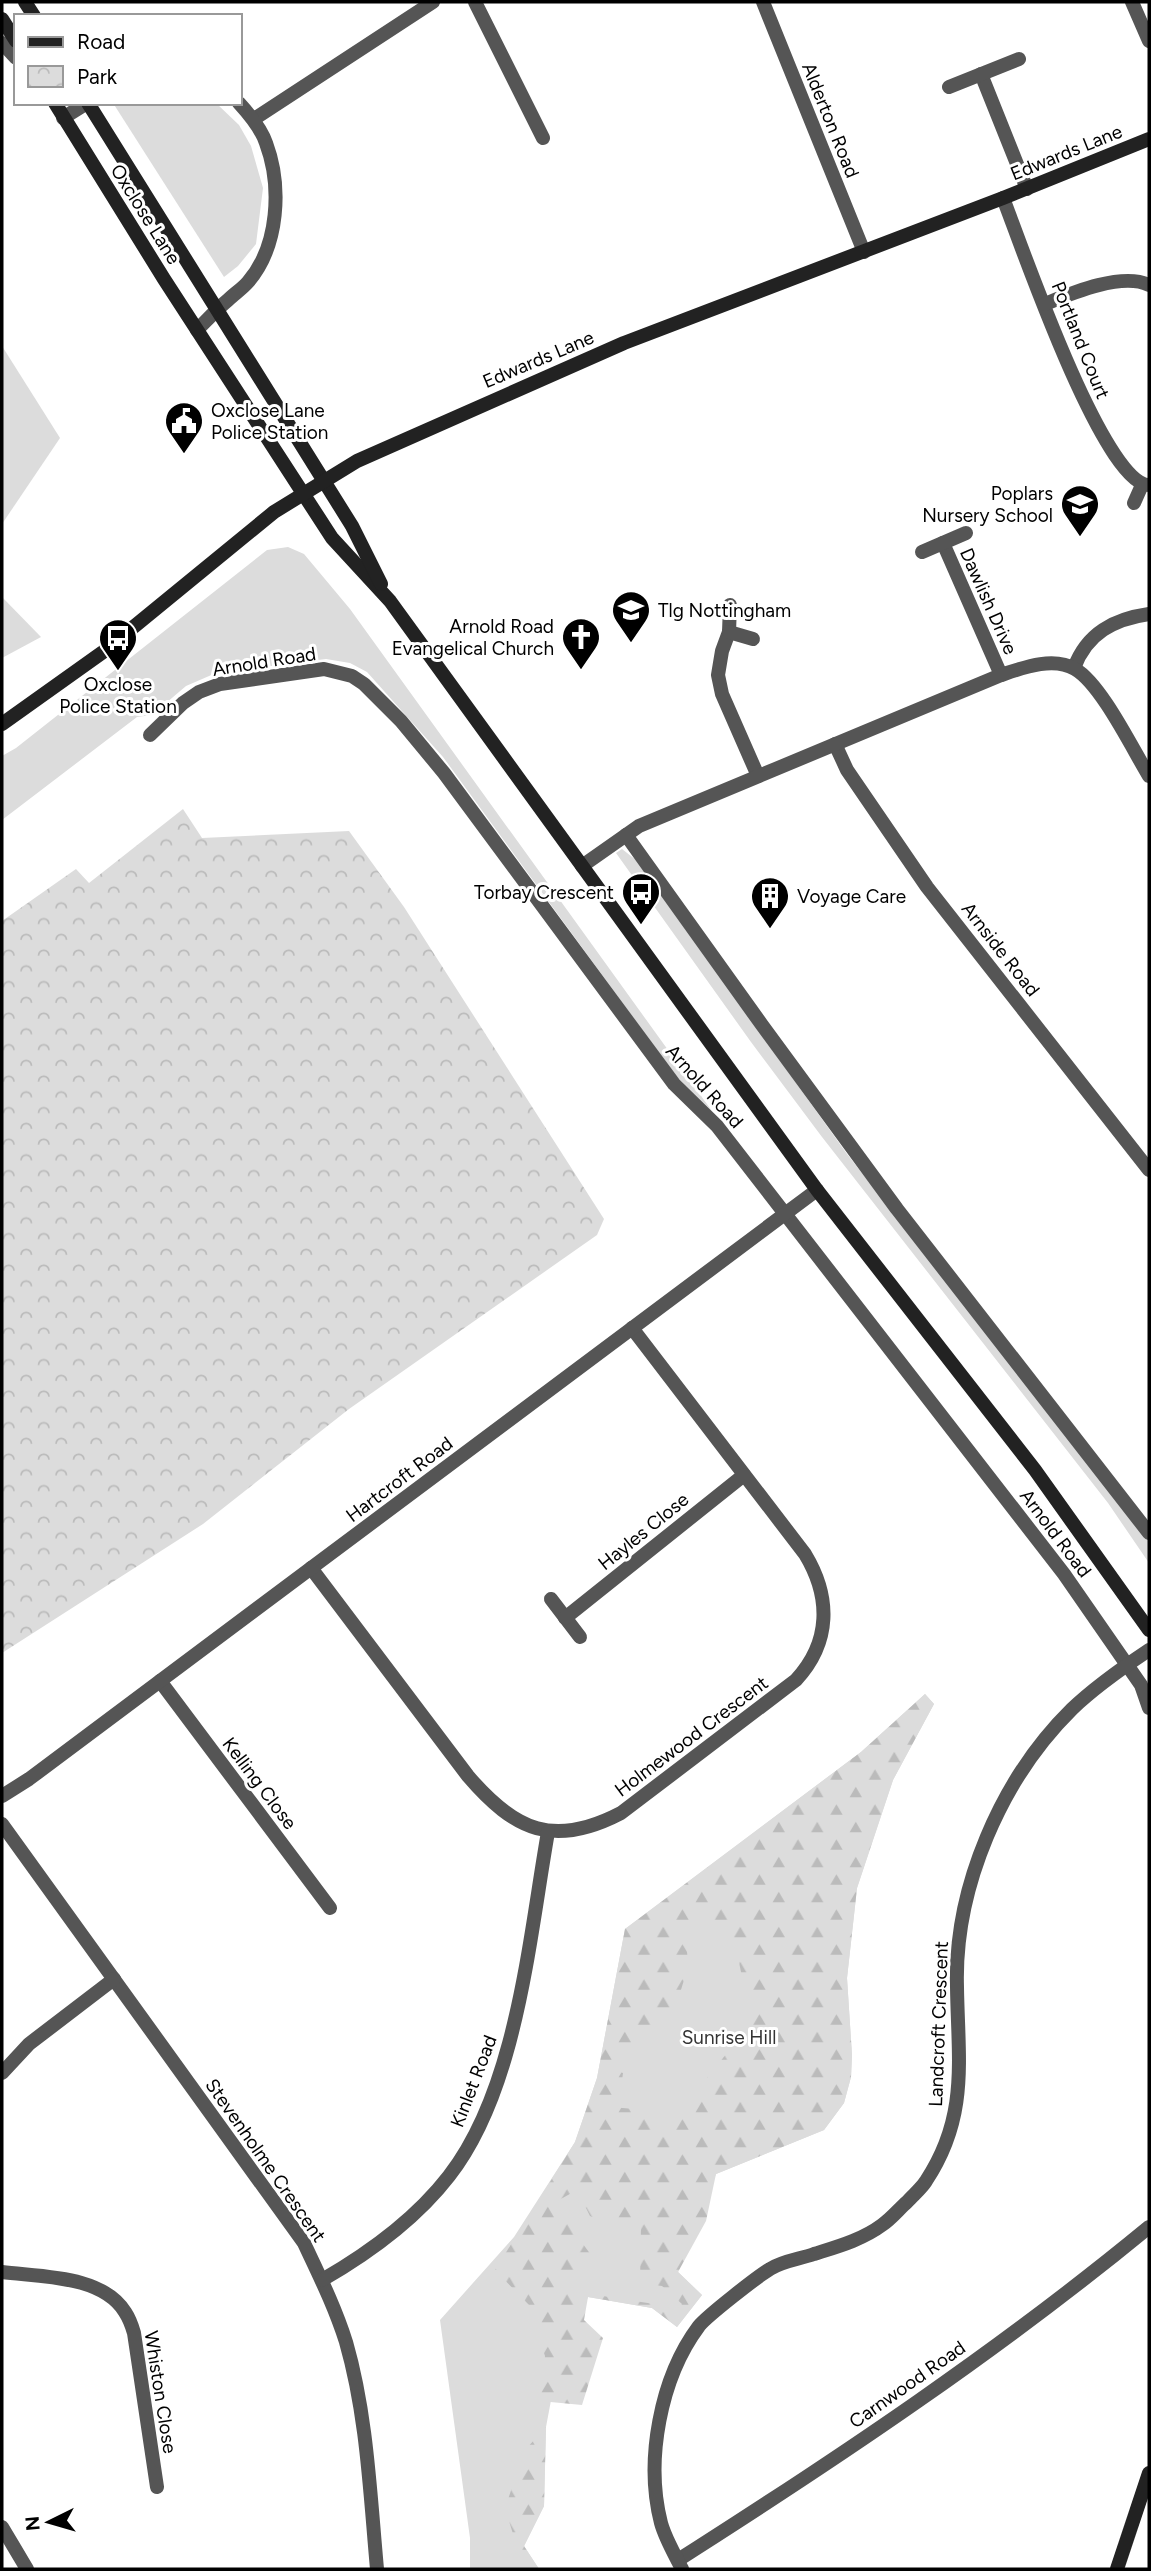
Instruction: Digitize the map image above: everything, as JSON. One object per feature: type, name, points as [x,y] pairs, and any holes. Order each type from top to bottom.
[{"type":"main road","points":[[2,19],[14,38]]},
{"type":"main road","name":"Oxclose Lane","points":[[56,105],[197,330],[304,494]]},
{"type":"main road","name":"Oxclose Lane","points":[[89,105],[324,482]]},
{"type":"main road","name":"Edwards Lane","points":[[2,724],[103,652],[274,513],[357,461],[624,343],[1003,198],[1149,139]]},
{"type":"main road","name":"Arnold Road","points":[[324,482],[352,526],[390,601]]},
{"type":"main road","name":"Arnold Road","points":[[304,494],[332,538],[390,601],[817,1190],[1035,1470],[1149,1630]]},
{"type":"main road","points":[[1117,2569],[1149,2473]]},
{"type":"street","points":[[254,119],[433,2]]},
{"type":"street","points":[[475,2],[543,138]]},
{"type":"street","name":"Alderton Road","points":[[763,2],[864,252]]},
{"type":"street","points":[[1132,2],[1149,41]]},
{"type":"street","points":[[2,43],[14,56]]},
{"type":"street","points":[[949,87],[1019,59]]},
{"type":"street","points":[[981,74],[1027,188]]},
{"type":"street","name":"Oxclose Lane","points":[[64,118],[85,105]]},
{"type":"street","points":[[197,330],[248,282],[266,252],[274,220],[276,193],[266,142],[254,119],[241,105]]},
{"type":"street","name":"Portland Court","points":[[1003,198],[1090,412],[1124,469],[1145,485],[1134,503]]},
{"type":"street","points":[[1045,304],[1085,288],[1139,280],[1149,285]]},
{"type":"street","name":"Dawlish Drive","points":[[922,552],[966,533]]},
{"type":"street","name":"Dawlish Drive","points":[[943,543],[1001,675]]},
{"type":"street","points":[[730,605],[729,632],[718,675],[722,694],[758,776]]},
{"type":"street","points":[[1074,668],[1086,644],[1101,628],[1127,617],[1149,614]]},
{"type":"street","points":[[729,632],[753,639]]},
{"type":"street","points":[[582,866],[639,826],[1001,675],[1031,665],[1054,664],[1074,668],[1096,689],[1149,776]]},
{"type":"street","name":"Arnold Road","points":[[150,735],[183,702],[220,684],[324,669],[352,676],[364,684],[401,721],[444,773],[643,1045],[674,1084],[718,1126],[1047,1552],[1141,1685],[1149,1708]]},
{"type":"street","name":"Arnside Road","points":[[835,744],[847,770],[927,887],[1149,1170]]},
{"type":"street","points":[[626,835],[897,1209],[1149,1533]]},
{"type":"street","name":"Hartcroft Road","points":[[2,1796],[29,1779],[817,1190]]},
{"type":"street","name":"Holmewood Crescent","points":[[311,1568],[486,1797],[502,1810],[524,1824],[548,1832],[586,1829],[621,1813],[796,1679],[807,1668],[816,1652],[824,1611],[822,1588],[815,1570],[632,1328]]},
{"type":"street","name":"Hayles Close","points":[[565,1618],[744,1475]]},
{"type":"street","points":[[551,1599],[580,1637]]},
{"type":"street","name":"Landcroft Crescent","points":[[680,2564],[661,2525],[654,2486],[654,2446],[673,2372],[700,2325],[771,2268],[845,2244],[882,2226],[925,2184],[944,2150],[956,2112],[961,2061],[956,1984],[960,1935],[969,1888],[984,1846],[1004,1801],[1042,1744],[1099,1685],[1149,1650]]},
{"type":"street","name":"Kelling Close","points":[[160,1681],[330,1908]]},
{"type":"street","name":"Stevenholme Crescent","points":[[2,1824],[304,2243],[322,2280],[346,2342],[356,2386],[365,2439],[377,2569]]},
{"type":"street","name":"Kinlet Road","points":[[322,2280],[367,2254],[426,2203],[450,2175],[471,2141],[502,2069],[513,2029],[548,1832]]},
{"type":"street","points":[[2,2073],[29,2044],[114,1979]]},
{"type":"street","name":"Carnwood Road","points":[[680,2564],[967,2367],[1149,2227]]},
{"type":"street","name":"Whiston Close","points":[[2,2272],[93,2287],[110,2296],[125,2311],[134,2333],[157,2487]]},
{"type":"street","points":[[2,2527],[27,2569]]},
{"type":"green space","points":[[114,105],[218,105],[239,125],[251,146],[263,188],[256,244],[238,266],[224,277]]},
{"type":"green space","points":[[2,346],[60,438],[2,524]]},
{"type":"green space","points":[[288,547],[304,554],[350,609],[712,1111],[676,1076],[443,757],[367,672],[350,663],[326,659],[216,673],[186,686],[152,715],[137,717],[2,820],[2,756],[16,748],[267,550]]},
{"type":"green space","points":[[2,597],[41,637],[2,658]]},
{"type":"green space","points":[[183,809],[202,838],[349,831],[404,907],[604,1219],[597,1235],[349,1409],[203,1524],[2,1653],[2,921],[76,869],[89,883]]},
{"type":"green space","points":[[622,849],[636,860],[847,1154],[1149,1539],[1149,1563],[1108,1503],[751,1042],[616,853]]},
{"type":"green space","name":"Sunrise Hill","points":[[925,1694],[934,1704],[893,1780],[857,1888],[847,1978],[851,2077],[844,2103],[824,2130],[716,2174],[678,2272],[702,2295],[677,2327],[652,2308],[588,2297],[555,2379],[546,2427],[544,2506],[524,2546],[539,2569],[470,2569],[470,2538],[440,2320],[514,2237],[575,2142],[597,2078],[625,1929],[861,1752]]},
{"type":"green space","name":"Sunrise Hill","points":[[925,1694],[934,1704],[893,1780],[857,1888],[847,1978],[851,2077],[844,2103],[824,2130],[716,2174],[706,2221],[678,2272],[702,2295],[677,2327],[652,2308],[588,2297],[584,2320],[603,2338],[582,2405],[540,2401],[545,2356],[529,2305],[495,2270],[575,2142],[597,2078],[625,1929],[861,1752]],"holes":[[[703,1910],[734,1938],[747,2001],[748,2027],[698,2089],[687,2116],[653,2122],[646,2110],[611,2107],[620,2096],[623,2073],[606,2067],[616,2055],[645,2041],[672,2019],[688,1967],[686,1933]],[[577,2190],[590,2216],[614,2227],[641,2226],[640,2283],[662,2286],[682,2304],[677,2313],[654,2304],[590,2294],[582,2299],[568,2290],[591,2255],[572,2229],[559,2200]]]},
{"type":"green space","points":[[546,2427],[544,2506],[524,2546],[539,2569],[522,2569],[505,2508],[525,2450]]},
{"type":"place","name":"Oxclose Lane Police Station","points":[[184,455]]},
{"type":"place","name":"Poplars Nursery School","points":[[1080,538]]},
{"type":"place","name":"Tlg Nottingham","points":[[631,644]]},
{"type":"place","name":"Arnold Road Evangelical Church","points":[[581,671]]},
{"type":"place","name":"Oxclose Police Station","points":[[118,672]]},
{"type":"place","name":"Torbay Crescent","points":[[641,926]]},
{"type":"place","name":"Voyage Care","points":[[770,930]]}]
